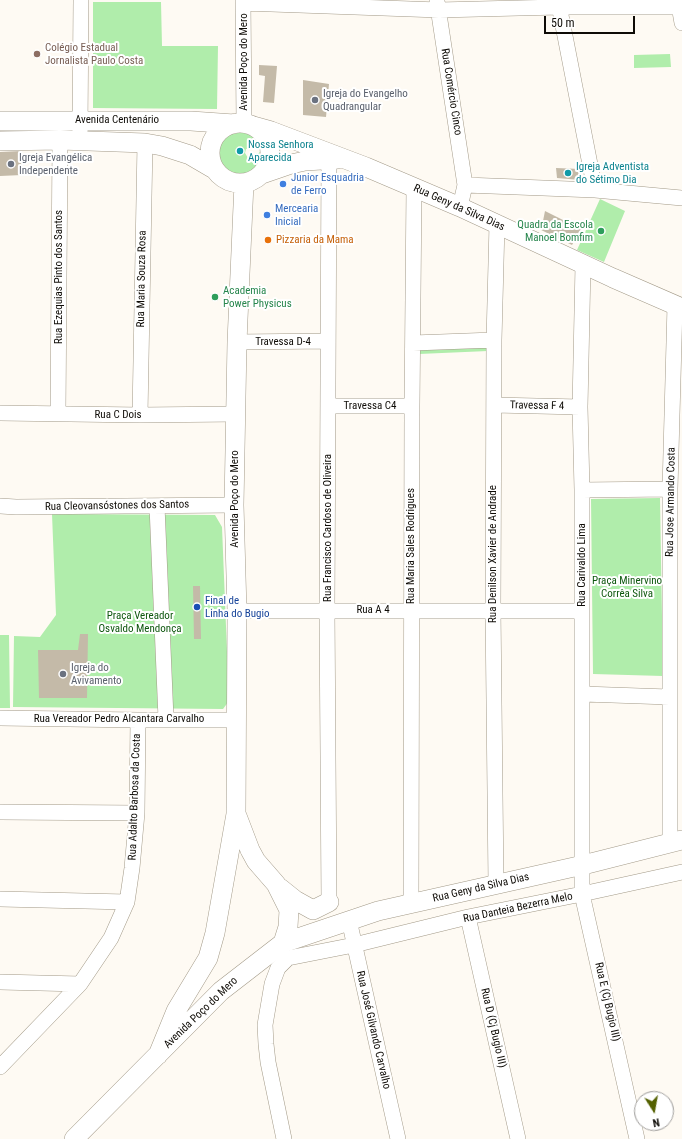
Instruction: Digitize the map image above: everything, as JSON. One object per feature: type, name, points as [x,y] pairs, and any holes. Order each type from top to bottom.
[{"type":"main road","name":"Avenida Centenário","points":[[0,121],[191,121],[244,125]]},
{"type":"main road","name":"Rua Geny da Silva Dias","points":[[244,125],[271,131],[460,207],[583,265],[678,307]]},
{"type":"main road","points":[[244,125],[261,132],[267,139],[270,148],[270,157],[262,174],[252,181],[235,183],[227,181],[214,169],[210,160],[210,150],[212,141],[217,133],[225,127],[244,125]]},
{"type":"main road","name":"Avenida Centenário","points":[[0,141],[60,140],[145,143],[162,146],[190,155],[214,169]]},
{"type":"main road","name":"Rua Geny da Silva Dias","points":[[262,174],[291,164],[334,157]]},
{"type":"main road","name":"Avenida Poço do Mero","points":[[158,1055],[176,1011],[208,958],[215,933],[236,814],[237,611],[234,505],[237,342],[244,183]]},
{"type":"main road","name":"Avenida Poço do Mero","points":[[74,1139],[221,991],[285,950],[289,910],[276,884],[256,861],[250,850],[236,814]]},
{"type":"main road","name":"Rua Geny da Silva Dias","points":[[285,950],[349,920],[378,911],[583,865],[676,841]]},
{"type":"main road","points":[[276,884],[295,900],[312,910],[329,902]]},
{"type":"street","points":[[80,141],[81,0]]},
{"type":"street","points":[[243,1],[438,5],[680,5],[682,23]]},
{"type":"street","name":"Avenida Poço do Mero","points":[[243,1],[244,125]]},
{"type":"street","points":[[558,4],[595,190]]},
{"type":"street","name":"Rua Comércio Cinco","points":[[438,5],[465,185]]},
{"type":"street","name":"Rua Ezequias Pinto dos Santos","points":[[58,414],[60,140]]},
{"type":"street","name":"Rua Maria Souza Rosa","points":[[140,415],[145,143]]},
{"type":"street","name":"Rua Francisco Cardoso de Oliveira","points":[[329,902],[327,610],[328,341],[334,157]]},
{"type":"street","points":[[460,207],[465,185],[595,190],[682,198]]},
{"type":"street","name":"Rua Maria Sales Rodrigues","points":[[411,904],[411,610],[414,188]]},
{"type":"street","name":"Rua Denilson Xavier de Andrade","points":[[496,884],[493,610],[494,340],[497,224]]},
{"type":"street","name":"Rua Carivaldo Lima","points":[[583,265],[580,407],[582,490],[583,865]]},
{"type":"street","name":"Rua Jose Armando Costa","points":[[676,841],[669,696],[676,611],[670,489],[678,307]]},
{"type":"street","points":[[413,343],[494,340]]},
{"type":"street","name":"Travessa D-4","points":[[237,342],[328,341]]},
{"type":"street","name":"Travessa C4","points":[[328,406],[412,406]]},
{"type":"street","name":"Travessa F 4","points":[[494,406],[580,407]]},
{"type":"street","name":"Rua C Dois","points":[[0,413],[140,415],[236,414]]},
{"type":"street","points":[[582,490],[670,489]]},
{"type":"street","name":"Rua Cleovansóstones dos Santos","points":[[0,506],[234,505]]},
{"type":"street","points":[[157,506],[166,719]]},
{"type":"street","name":"Rua A 4","points":[[237,611],[582,611]]},
{"type":"street","points":[[582,694],[669,696]]},
{"type":"street","name":"Rua Vereador Pedro Alcantara Carvalho","points":[[0,718],[237,720]]},
{"type":"street","name":"Rua Adalto Barbosa da Costa","points":[[0,1068],[80,984],[111,938],[127,902],[137,813],[138,720]]},
{"type":"street","points":[[0,812],[137,813]]},
{"type":"street","name":"Rua E (Cj Bugio III)","points":[[583,865],[582,894],[637,1139]]},
{"type":"street","name":"Rua Danteia Bezerra Melo","points":[[285,950],[354,945],[468,917],[682,872]]},
{"type":"street","points":[[0,899],[127,902]]},
{"type":"street","name":"Rua D (Cj Bugio III)","points":[[468,917],[518,1139]]},
{"type":"street","name":"Rua José Gilvando Carvalho","points":[[349,920],[398,1139]]},
{"type":"street","points":[[284,1139],[268,1062],[266,1025],[272,984],[285,950]]},
{"type":"street","points":[[0,982],[80,984]]},
{"type":"green space","points":[[93,2],[161,2],[162,46],[218,46],[217,109],[93,108]]},
{"type":"green space","points":[[670,54],[671,67],[634,68],[634,55]]},
{"type":"green space","points":[[238,131],[245,132],[258,139],[262,146],[255,146],[246,149],[245,153],[248,158],[253,158],[256,153],[259,153],[262,147],[264,157],[262,166],[256,174],[247,179],[236,180],[227,177],[220,170],[216,161],[217,146],[230,133]]},
{"type":"green space","name":"Quadra da Escola Manoel Bomfim","points":[[600,199],[625,211],[604,262],[577,250]]},
{"type":"green space","points":[[491,344],[488,351],[419,354],[418,348]]},
{"type":"green space","name":"Praça Minervino Corrêa Silva","points":[[660,498],[663,676],[593,674],[591,499]]},
{"type":"green space","name":"Praça Vereador Osvaldo Mendonça","points":[[52,514],[215,515],[222,527],[229,701],[223,709],[13,707],[14,636],[40,637],[56,615]]},
{"type":"green space","points":[[0,635],[9,635],[10,708],[0,708]]},
{"type":"building","points":[[259,65],[277,66],[274,103],[263,102],[265,76],[259,75]]},
{"type":"building","name":"Igreja do Evangelho Quadrangular","points":[[303,80],[329,84],[326,117],[303,115]]},
{"type":"building","name":"Igreja Evangélica Independente","points":[[21,151],[22,175],[0,176],[0,152]]},
{"type":"building","name":"Igreja Adventista do Sétimo Dia","points":[[556,168],[580,169],[580,180],[557,178]]},
{"type":"building","points":[[545,211],[581,229],[572,245],[537,228],[543,221]]},
{"type":"building","name":"Final de Linha do Bugio","points":[[193,586],[200,586],[201,639],[194,639]]},
{"type":"building","name":"Igreja do Avivamento","points":[[80,634],[88,634],[87,698],[39,698],[38,650],[78,650]]},
{"type":"place","name":"Colégio Estadual Jornalista Paulo Costa","points":[[37,54]]},
{"type":"place","name":"Igreja do Evangelho Quadrangular","points":[[315,100]]},
{"type":"place","name":"Nossa Senhora Aparecida","points":[[240,151]]},
{"type":"place","name":"Igreja Evangélica Independente","points":[[11,164]]},
{"type":"place","name":"Igreja Adventista do Sétimo Dia","points":[[568,173]]},
{"type":"place","name":"Junior Esquadria de Ferro","points":[[283,184]]},
{"type":"place","name":"Mercearia Inicial","points":[[267,215]]},
{"type":"place","name":"Quadra da Escola Manoel Bomfim","points":[[601,231]]},
{"type":"place","name":"Pizzaria da Mama","points":[[268,240]]},
{"type":"place","name":"Academia Power Physicus","points":[[215,297]]},
{"type":"place","name":"Final de Linha do Bugio","points":[[197,607]]},
{"type":"place","name":"Igreja do Avivamento","points":[[63,674]]}]
